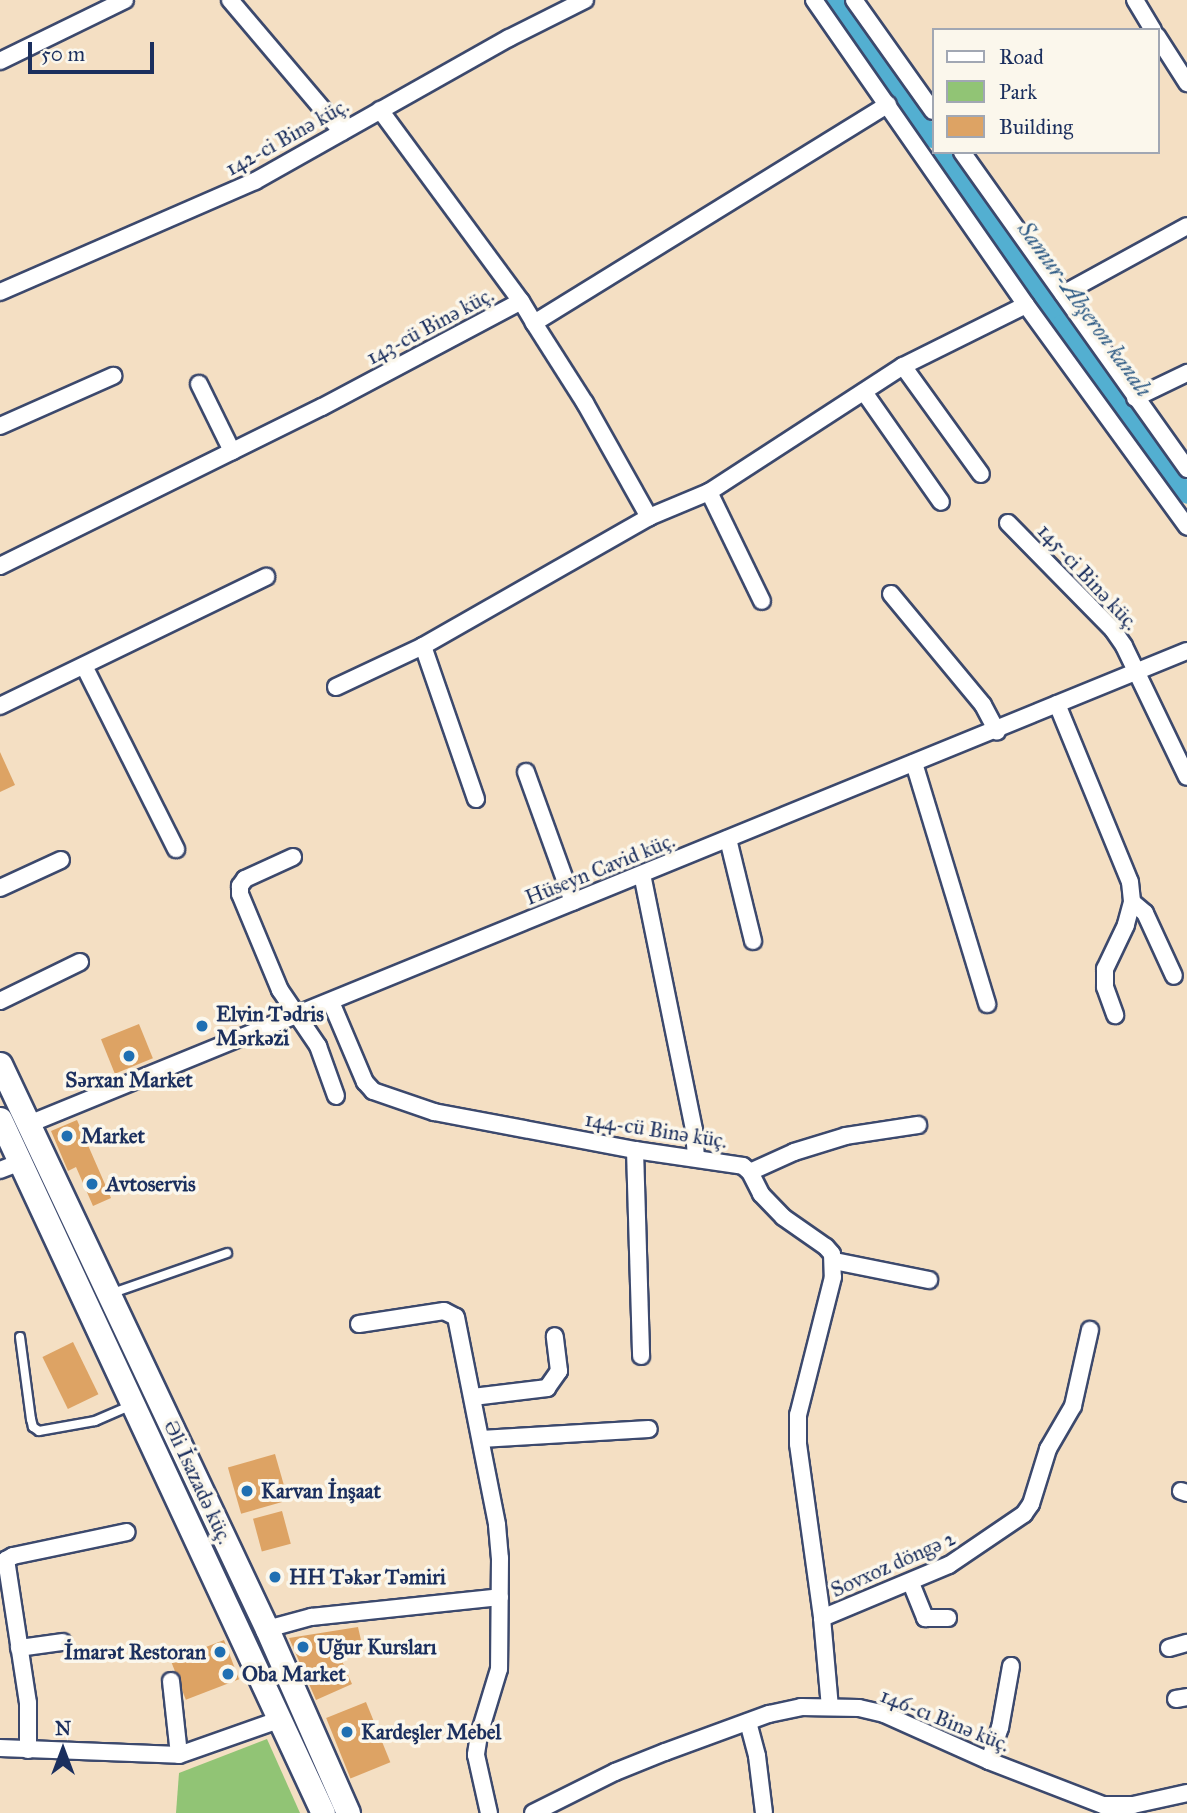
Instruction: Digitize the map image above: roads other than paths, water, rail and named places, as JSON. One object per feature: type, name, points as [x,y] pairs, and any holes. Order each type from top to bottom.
[{"type":"main road","points":[[0,1064],[29,1124],[4,1126]]},
{"type":"main road","name":"Əli İsazadə küç.","points":[[29,1124],[267,1629],[348,1813]]},
{"type":"main road","name":"Əli İsazadə küç.","points":[[4,1126],[10,1166],[135,1404],[323,1813]]},
{"type":"main road","points":[[10,1166],[43,1153]]},
{"type":"main road","points":[[281,1719],[303,1709]]},
{"type":"street","points":[[0,61],[124,0]]},
{"type":"street","points":[[230,0],[342,132]]},
{"type":"street","name":"142-ci Binə küç.","points":[[0,292],[210,202],[585,0]]},
{"type":"street","points":[[814,0],[1026,305],[1187,527]]},
{"type":"street","points":[[855,0],[932,110]]},
{"type":"street","points":[[1135,0],[1151,28]]},
{"type":"street","points":[[1159,39],[1187,83]]},
{"type":"street","points":[[534,323],[888,104]]},
{"type":"street","points":[[380,110],[521,301]]},
{"type":"street","points":[[963,154],[1187,469]]},
{"type":"street","points":[[1063,294],[1187,226]]},
{"type":"street","name":"143-cü Binə küç.","points":[[0,566],[232,451],[521,301],[585,403],[649,517]]},
{"type":"street","points":[[336,687],[423,646],[649,517],[709,492],[903,366],[1026,305]]},
{"type":"street","points":[[903,366],[981,474]]},
{"type":"street","points":[[1135,398],[1187,373]]},
{"type":"street","points":[[0,426],[113,376]]},
{"type":"street","points":[[199,384],[232,451]]},
{"type":"street","points":[[864,392],[941,502]]},
{"type":"street","points":[[709,492],[762,601]]},
{"type":"street","name":"145-ci Binə küç.","points":[[1008,523],[1113,630],[1137,672],[1187,777]]},
{"type":"street","points":[[0,706],[266,577]]},
{"type":"street","points":[[891,594],[983,705],[997,731]]},
{"type":"street","points":[[423,646],[476,799]]},
{"type":"street","name":"Hüseyn Cavid küç.","points":[[29,1124],[297,1017],[1187,651]]},
{"type":"street","points":[[84,666],[176,849]]},
{"type":"street","points":[[1057,704],[1130,881],[1132,902],[1126,925],[1105,969],[1105,987],[1115,1014]]},
{"type":"street","points":[[914,763],[987,1004]]},
{"type":"street","points":[[526,772],[573,902]]},
{"type":"street","points":[[728,839],[753,942]]},
{"type":"street","points":[[293,856],[244,879],[240,886],[280,990],[318,1046],[336,1096]]},
{"type":"street","points":[[0,888],[61,860]]},
{"type":"street","points":[[642,874],[694,1130],[695,1158]]},
{"type":"street","points":[[1132,902],[1145,913],[1174,976]]},
{"type":"street","points":[[0,1001],[80,962]]},
{"type":"street","name":"144-cü Binə küç.","points":[[331,1002],[365,1082],[379,1094],[434,1112],[635,1150],[733,1163],[750,1172],[761,1194],[783,1217],[826,1247],[834,1261]]},
{"type":"street","points":[[750,1172],[793,1152],[846,1136],[918,1125]]},
{"type":"street","points":[[635,1150],[640,1356]]},
{"type":"street","points":[[830,1707],[822,1618],[798,1444],[798,1415],[834,1277],[834,1261],[929,1280]]},
{"type":"street","points":[[359,1324],[452,1312],[456,1317],[497,1525],[499,1669],[478,1735],[476,1755],[489,1813]]},
{"type":"street","name":"Sovxoz döngə 2","points":[[822,1618],[949,1565],[1006,1528],[1031,1504],[1048,1449],[1073,1406],[1090,1329]]},
{"type":"street","points":[[473,1397],[547,1388],[559,1371],[555,1336]]},
{"type":"street","points":[[481,1439],[649,1429]]},
{"type":"street","points":[[28,1750],[28,1703],[3,1558],[127,1532]]},
{"type":"street","points":[[911,1583],[925,1618],[948,1618]]},
{"type":"street","points":[[267,1629],[311,1617],[500,1597]]},
{"type":"street","points":[[19,1648],[63,1643]]},
{"type":"street","points":[[1169,1648],[1187,1643]]},
{"type":"street","points":[[989,1761],[1000,1728],[1011,1666]]},
{"type":"street","points":[[172,1681],[178,1755]]},
{"type":"street","name":"146-cı Binə küç.","points":[[533,1813],[615,1772],[748,1721],[801,1707],[859,1708],[884,1714],[989,1761],[1103,1805],[1133,1805],[1187,1793]]},
{"type":"street","points":[[0,1748],[178,1755],[281,1719]]},
{"type":"street","points":[[748,1721],[757,1756],[764,1813]]},
{"type":"lane","points":[[110,1293],[227,1253]]},
{"type":"lane","points":[[20,1337],[31,1419],[33,1427],[39,1431],[95,1421],[135,1404]]},
{"type":"waterway","name":"Samur-Abşeron kanalı","points":[[834,0],[932,138]]},
{"type":"waterway","name":"Samur-Abşeron kanalı","points":[[943,154],[1061,324],[1187,495]]},
{"type":"place","name":"Elvin Tədris Mərkəzi","points":[[202,1026]]},
{"type":"place","name":"Sərxan Market","points":[[129,1056]]},
{"type":"place","name":"Market","points":[[67,1136]]},
{"type":"place","name":"Avtoservis","points":[[92,1184]]},
{"type":"place","name":"Karvan İnşaat","points":[[247,1491]]},
{"type":"place","name":"HH Təkər Təmiri","points":[[275,1577]]},
{"type":"place","name":"Uğur Kursları","points":[[303,1647]]},
{"type":"place","name":"İmarət Restoran","points":[[220,1652]]},
{"type":"place","name":"Oba Market","points":[[228,1674]]},
{"type":"place","name":"Kardeşler Mebel","points":[[347,1732]]}]
